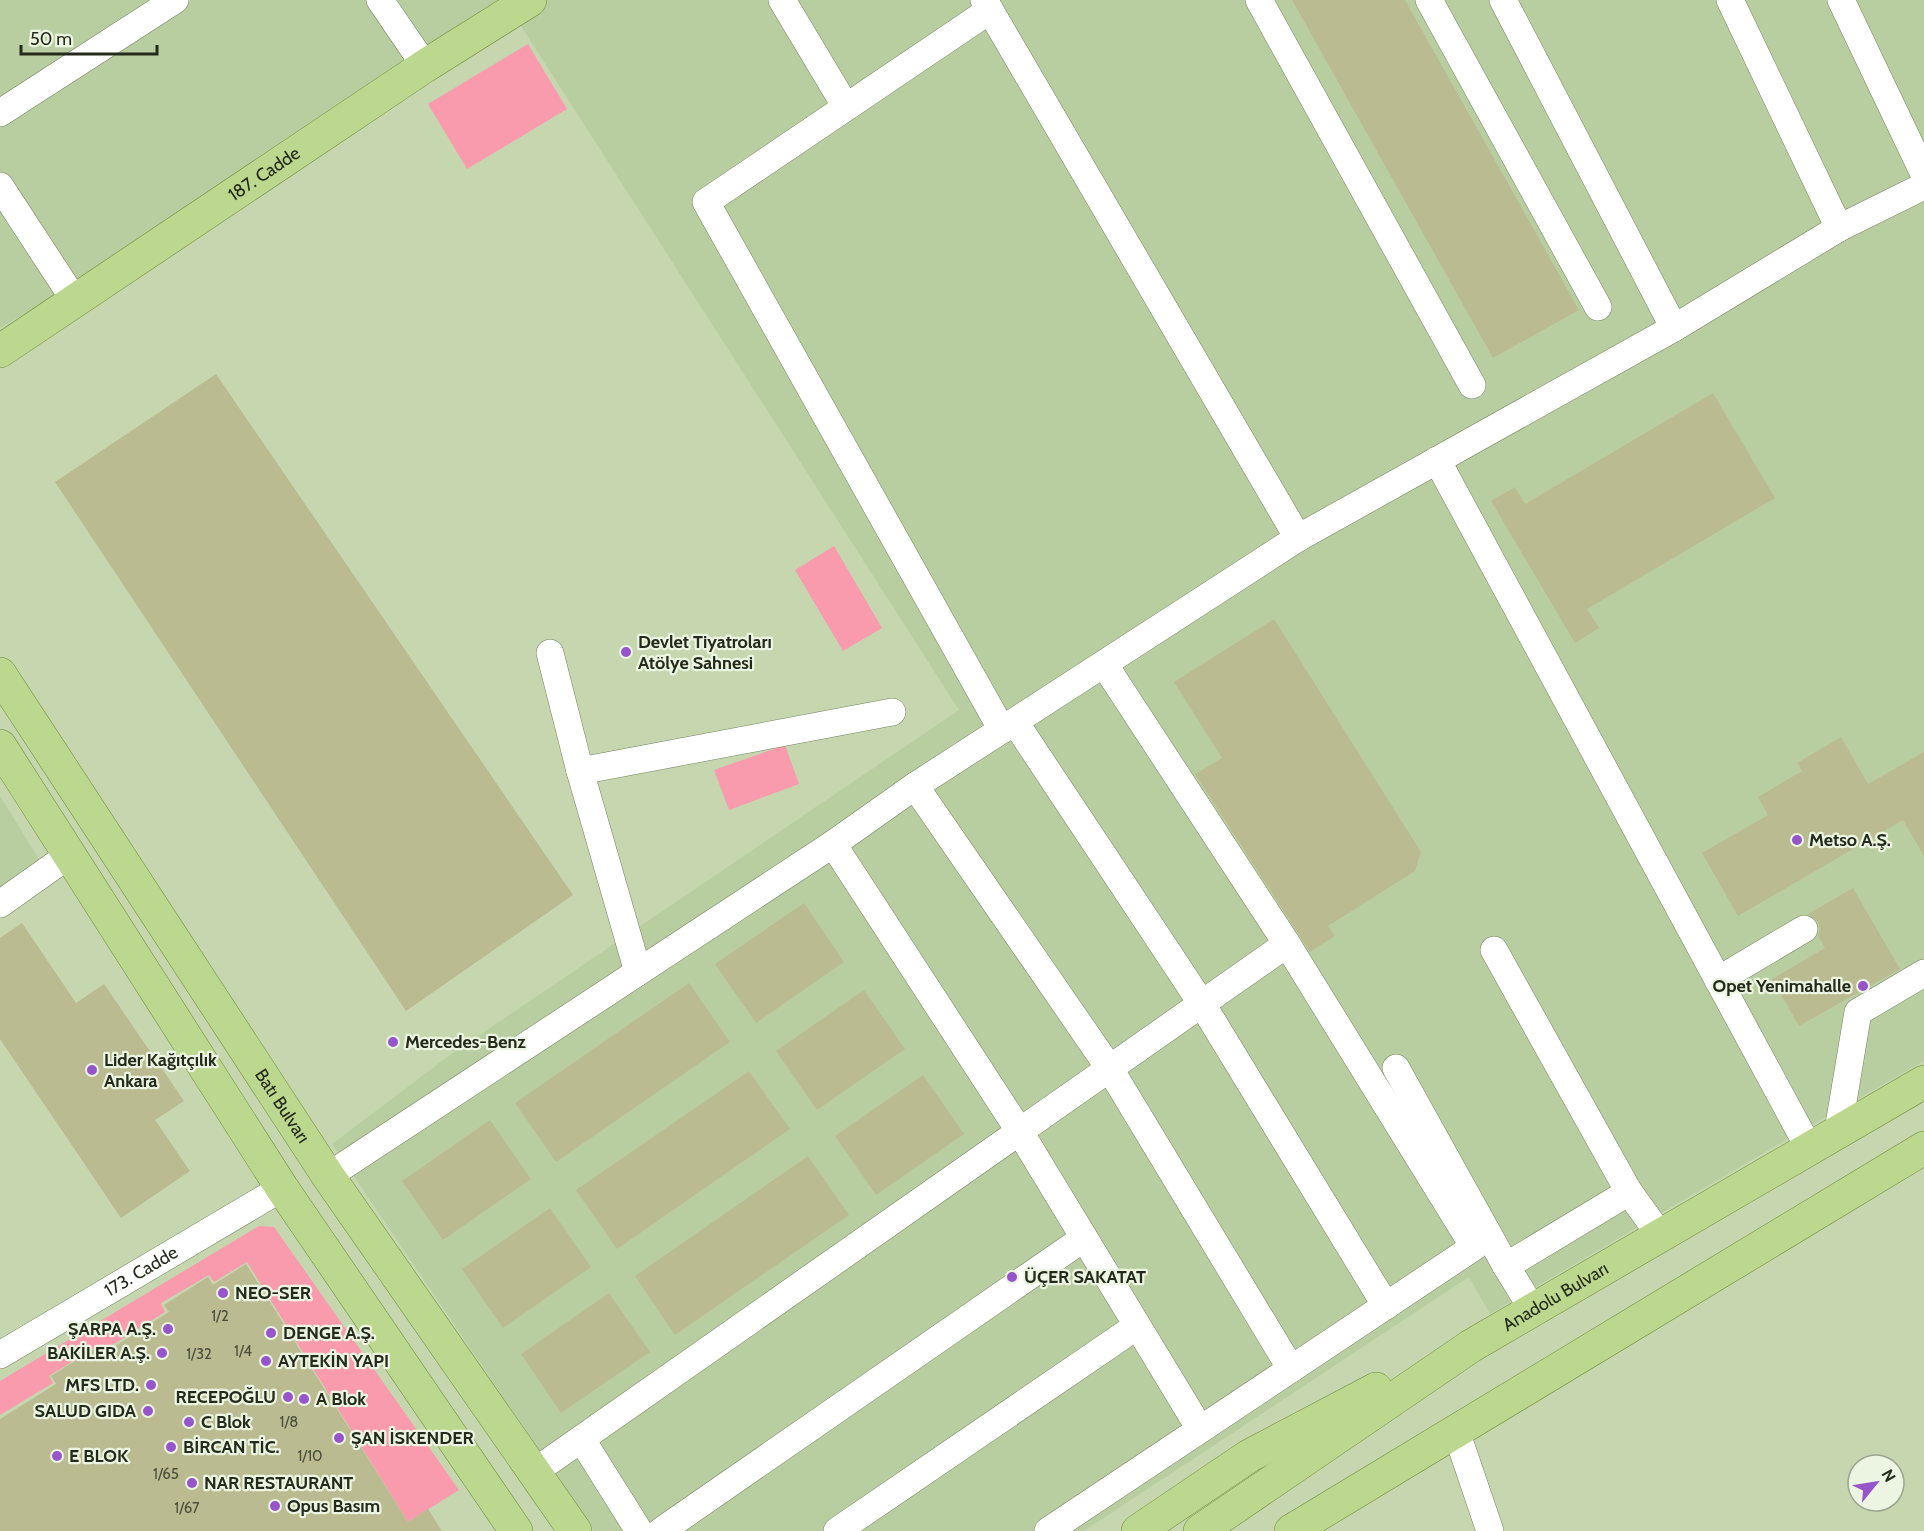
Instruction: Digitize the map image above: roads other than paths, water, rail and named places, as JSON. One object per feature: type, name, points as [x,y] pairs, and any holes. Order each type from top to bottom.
[{"type":"main road","name":"187. Cadde","points":[[0,351],[425,66],[530,0]]},
{"type":"main road","name":"Batı Bulvarı","points":[[0,674],[328,1176],[575,1531]]},
{"type":"main road","points":[[0,746],[282,1188],[516,1531]]},
{"type":"main road","name":"Anadolu Bulvarı","points":[[1200,1531],[1471,1346],[1924,1082]]},
{"type":"main road","points":[[1292,1531],[1456,1431],[1922,1155]]},
{"type":"main road","points":[[1138,1531],[1250,1456],[1385,1384],[1471,1346]]},
{"type":"main road","points":[[1321,1531],[1384,1474]]},
{"type":"street","points":[[0,113],[175,0]]},
{"type":"street","points":[[380,0],[425,66]]},
{"type":"street","points":[[782,0],[846,107]]},
{"type":"street","points":[[1259,0],[1472,385]]},
{"type":"street","points":[[1429,0],[1598,307]]},
{"type":"street","points":[[1503,0],[1674,328]]},
{"type":"street","points":[[1730,0],[1839,228]]},
{"type":"street","points":[[1841,0],[1924,174]]},
{"type":"street","points":[[1298,538],[987,5],[846,107],[706,202],[1009,726],[1202,1004],[1386,1306]]},
{"type":"street","points":[[0,186],[75,301]]},
{"type":"street","points":[[328,1176],[833,844],[915,786],[1298,538],[1674,328],[1839,228],[1924,186]]},
{"type":"street","points":[[1437,460],[1809,1148]]},
{"type":"street","points":[[549,653],[580,771],[638,972]]},
{"type":"street","points":[[1048,1531],[1474,1247],[1287,944],[1104,664]]},
{"type":"street","points":[[580,771],[892,712]]},
{"type":"street","points":[[915,786],[1110,1069],[1291,1369]]},
{"type":"street","points":[[833,844],[1020,1132],[1200,1430]]},
{"type":"street","points":[[0,904],[69,855]]},
{"type":"street","points":[[1718,980],[1804,929]]},
{"type":"street","points":[[534,1472],[1287,944]]},
{"type":"street","points":[[1494,950],[1629,1192],[1660,1235]]},
{"type":"street","points":[[1838,1131],[1858,1012],[1924,973]]},
{"type":"street","points":[[1396,1068],[1506,1266],[1533,1310]]},
{"type":"street","name":"173. Cadde","points":[[0,1355],[282,1188]]},
{"type":"street","points":[[1506,1266],[1629,1192]]},
{"type":"street","points":[[662,1531],[1084,1238]]},
{"type":"street","points":[[837,1531],[1137,1326]]},
{"type":"street","points":[[1456,1431],[1491,1531]]},
{"type":"street","points":[[582,1440],[639,1531]]},
{"type":"place","name":"Devlet Tiyatroları Atölye Sahnesi","points":[[626,652]]},
{"type":"place","name":"Metso A.Ş.","points":[[1797,840]]},
{"type":"place","name":"Opet Yenimahalle","points":[[1863,986]]},
{"type":"place","name":"Mercedes-Benz","points":[[393,1042]]},
{"type":"place","name":"Lider Kağıtçılık Ankara","points":[[92,1070]]},
{"type":"place","name":"ÜÇER SAKATAT","points":[[1012,1277]]},
{"type":"place","name":"NEO-SER","points":[[223,1293]]},
{"type":"place","name":"ŞARPA A.Ş.","points":[[168,1329]]},
{"type":"place","name":"DENGE A.Ş.","points":[[271,1333]]},
{"type":"place","name":"BAKİLER A.Ş.","points":[[162,1353]]},
{"type":"place","name":"AYTEKİN YAPI","points":[[266,1361]]},
{"type":"place","name":"MFS LTD.","points":[[151,1385]]},
{"type":"place","name":"RECEPOĞLU","points":[[288,1397]]},
{"type":"place","name":"A Blok","points":[[304,1399]]},
{"type":"place","name":"SALUD GIDA","points":[[148,1411]]},
{"type":"place","name":"C Blok","points":[[189,1422]]},
{"type":"place","name":"ŞAN İSKENDER","points":[[339,1438]]},
{"type":"place","name":"BİRCAN TİC.","points":[[171,1447]]},
{"type":"place","name":"E BLOK","points":[[57,1456]]},
{"type":"place","name":"NAR RESTAURANT","points":[[192,1483]]},
{"type":"place","name":"Opus Basım","points":[[275,1506]]}]
